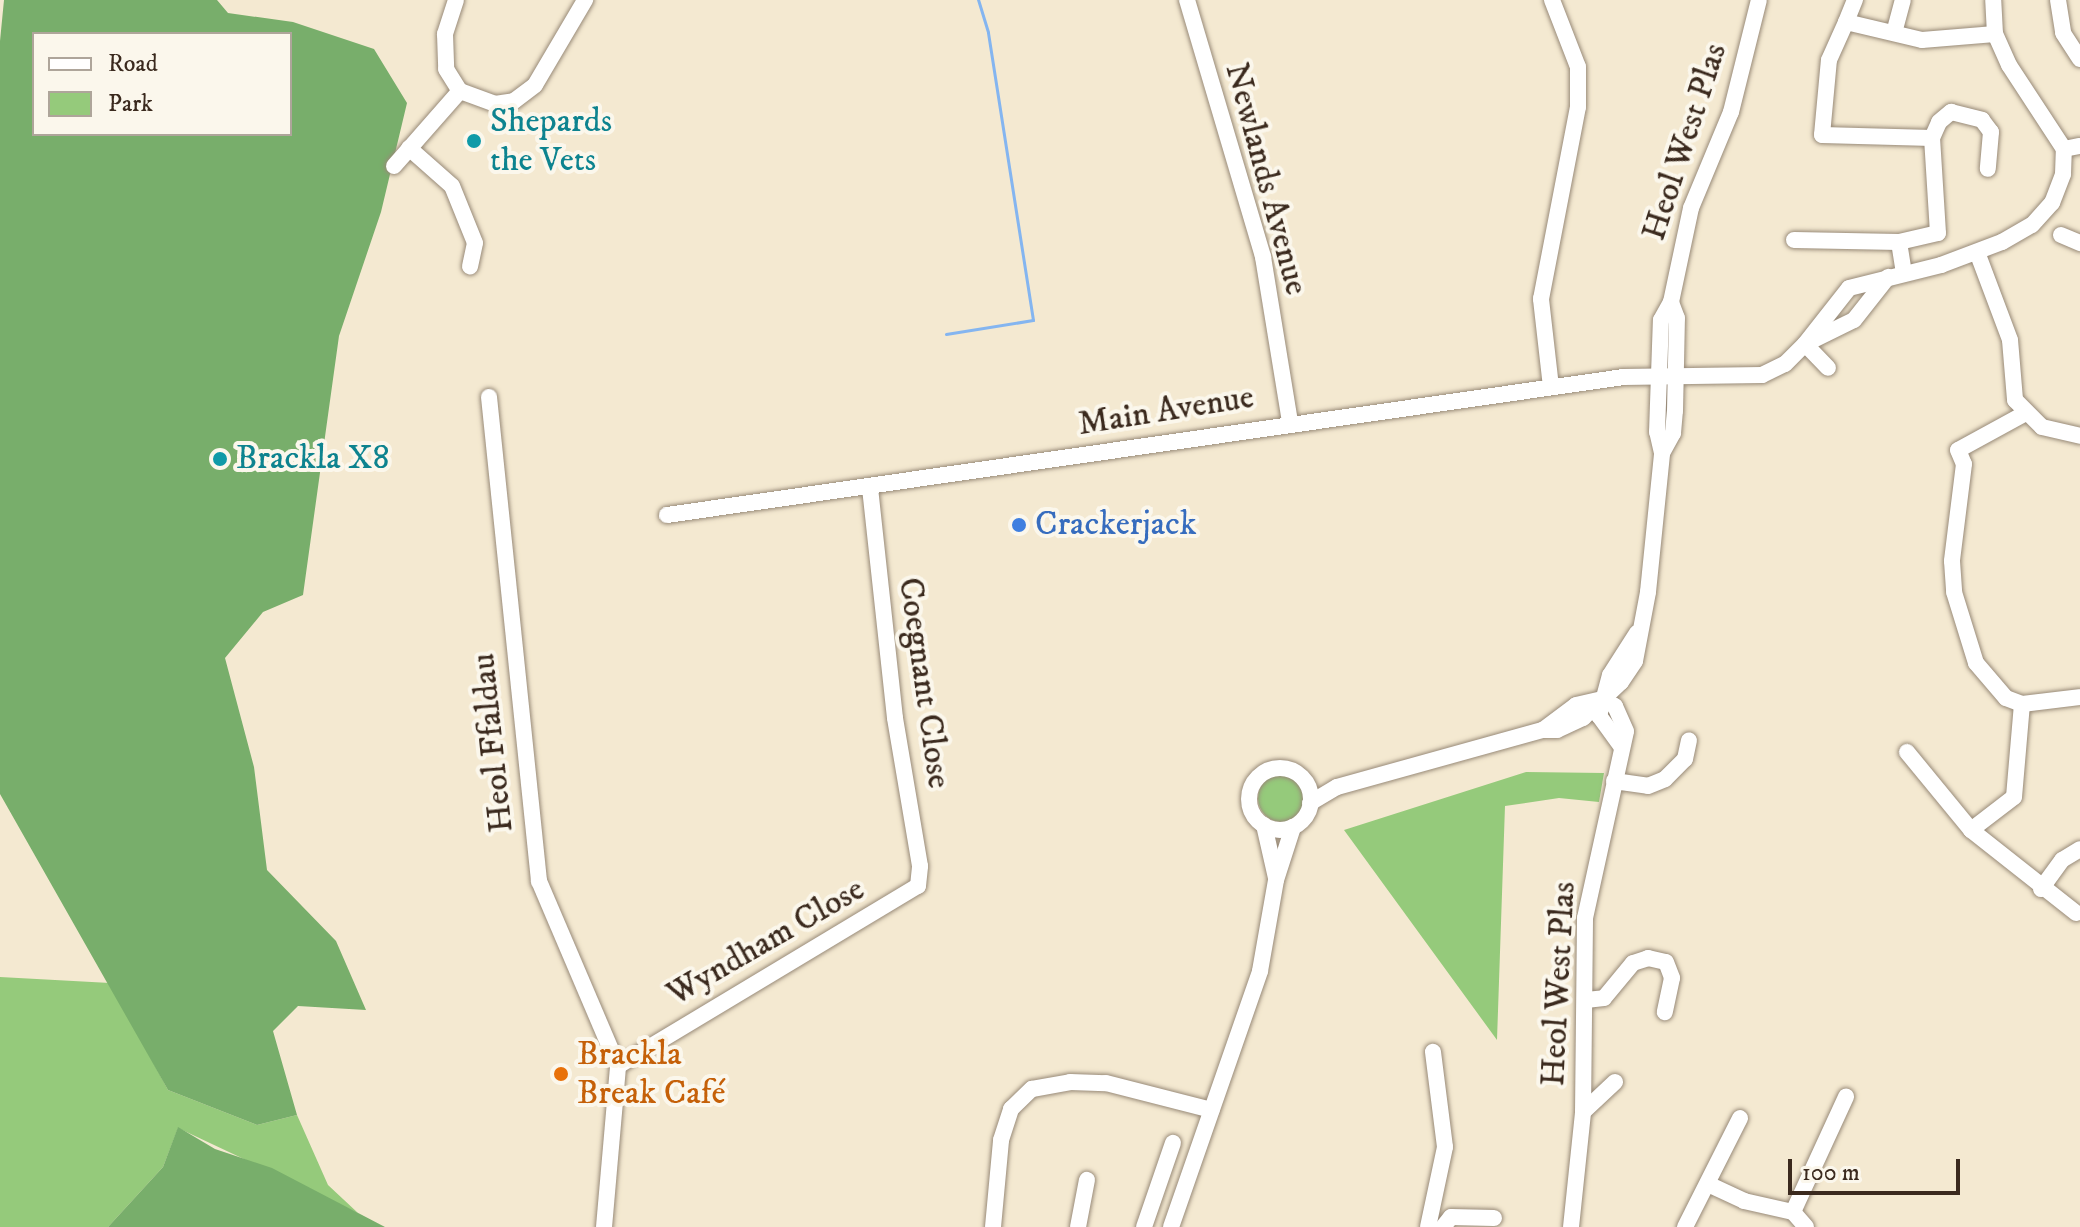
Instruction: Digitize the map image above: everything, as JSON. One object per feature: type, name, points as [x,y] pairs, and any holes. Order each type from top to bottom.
[{"type":"street","points":[[456,0],[443,51],[446,69],[460,91],[495,104],[529,92],[585,0]]},
{"type":"street","name":"Newlands Avenue","points":[[1187,0],[1263,257],[1290,422]]},
{"type":"street","points":[[1551,387],[1541,299],[1578,107],[1578,67],[1552,0]]},
{"type":"street","name":"Heol West Plas","points":[[1571,1227],[1583,1112],[1585,918],[1621,746],[1599,716],[1602,699],[1635,661],[1662,453],[1673,433],[1667,376],[1677,318],[1671,302],[1683,234],[1731,112],[1759,0]]},
{"type":"street","points":[[1855,0],[1829,60],[1822,135],[1932,138]]},
{"type":"street","points":[[1894,33],[1903,0]]},
{"type":"street","points":[[1805,344],[1849,288],[1977,252],[2032,225],[2052,203],[2072,148],[2009,65],[1995,34],[1993,0]]},
{"type":"street","points":[[2058,0],[2063,33],[2080,59]]},
{"type":"street","points":[[1846,22],[1922,40],[1995,34]]},
{"type":"street","points":[[394,166],[460,91]]},
{"type":"street","points":[[1794,240],[1899,242],[1938,233],[1932,138],[1951,112],[1982,120],[1991,132],[1988,169]]},
{"type":"street","points":[[409,148],[452,186],[475,243],[470,266]]},
{"type":"street","points":[[2061,235],[2080,243]]},
{"type":"street","points":[[1805,344],[1854,320],[1896,275],[1899,242]]},
{"type":"street","points":[[1977,252],[2010,340],[2015,400],[2024,414],[2042,427],[2080,436]]},
{"type":"street","points":[[1805,344],[1828,368]]},
{"type":"street","name":"Main Avenue","points":[[667,515],[870,488],[1290,422],[1551,387],[1667,376],[1762,375],[1785,364],[1805,344]]},
{"type":"street","name":"Heol Ffaldau","points":[[489,397],[537,869],[545,904],[618,1066]]},
{"type":"street","points":[[2024,414],[1958,450],[1964,464],[1952,561],[1962,631],[1989,683],[2022,704],[2080,697]]},
{"type":"street","name":"Coegnant Close","points":[[870,488],[895,718],[920,866],[918,886]]},
{"type":"street","points":[[1171,1227],[1260,971],[1276,880],[1293,827],[1310,803],[1337,787],[1543,730],[1576,705],[1602,699]]},
{"type":"street","points":[[1971,830],[2014,797],[2022,704]]},
{"type":"street","points":[[1614,781],[1648,786],[1665,779],[1685,759],[1689,740]]},
{"type":"street","points":[[1907,752],[1971,830],[2041,889],[2076,913]]},
{"type":"street","points":[[1276,880],[1264,825],[1249,799],[1255,780],[1282,768],[1304,780],[1337,787]]},
{"type":"street","points":[[1304,780],[1310,803]]},
{"type":"street","points":[[1264,825],[1293,827]]},
{"type":"street","points":[[2041,889],[2062,860],[2080,849]]},
{"type":"street","name":"Wyndham Close","points":[[618,1066],[918,886]]},
{"type":"street","points":[[1586,1000],[1604,998],[1633,963],[1648,958],[1666,962],[1672,978],[1665,1012]]},
{"type":"street","points":[[1428,1227],[1445,1147],[1433,1052]]},
{"type":"street","points":[[604,1227],[618,1066]]},
{"type":"street","points":[[993,1227],[1001,1140],[1011,1109],[1032,1089],[1070,1082],[1106,1083],[1212,1110]]},
{"type":"street","points":[[1583,1112],[1615,1082]]},
{"type":"street","points":[[1793,1212],[1846,1097]]},
{"type":"street","points":[[1685,1227],[1710,1185],[1738,1117]]},
{"type":"street","points":[[1144,1227],[1173,1143]]},
{"type":"street","points":[[1078,1227],[1087,1180]]},
{"type":"street","points":[[1710,1185],[1744,1201],[1793,1212],[1806,1227]]},
{"type":"street","points":[[1443,1227],[1451,1217],[1494,1218]]},
{"type":"green space","points":[[4,0],[217,0],[228,13],[293,22],[374,49],[407,103],[381,212],[339,336],[303,595],[263,612],[225,658],[254,767],[267,870],[336,941],[366,1010],[298,1006],[273,1031],[297,1115],[257,1125],[168,1090],[0,794],[0,41]]},
{"type":"green space","points":[[1526,772],[1604,773],[1599,802],[1559,798],[1505,806],[1497,1040],[1344,830]]},
{"type":"green space","points":[[1282,774],[1299,781],[1306,798],[1299,815],[1282,822],[1265,815],[1258,798],[1265,781]]},
{"type":"green space","points":[[0,977],[110,983],[168,1090],[257,1125],[297,1115],[328,1185],[358,1213],[178,1128],[163,1167],[108,1227],[0,1227]]},
{"type":"green space","points":[[178,1127],[215,1149],[272,1168],[385,1227],[108,1227],[163,1167]]},
{"type":"waterway","points":[[946,334],[1033,320],[988,32],[978,0]]},
{"type":"place","name":"Shepards the Vets","points":[[474,141]]},
{"type":"place","name":"Brackla X8","points":[[220,459]]},
{"type":"place","name":"Crackerjack","points":[[1019,525]]},
{"type":"place","name":"Brackla Break Café","points":[[561,1074]]}]
